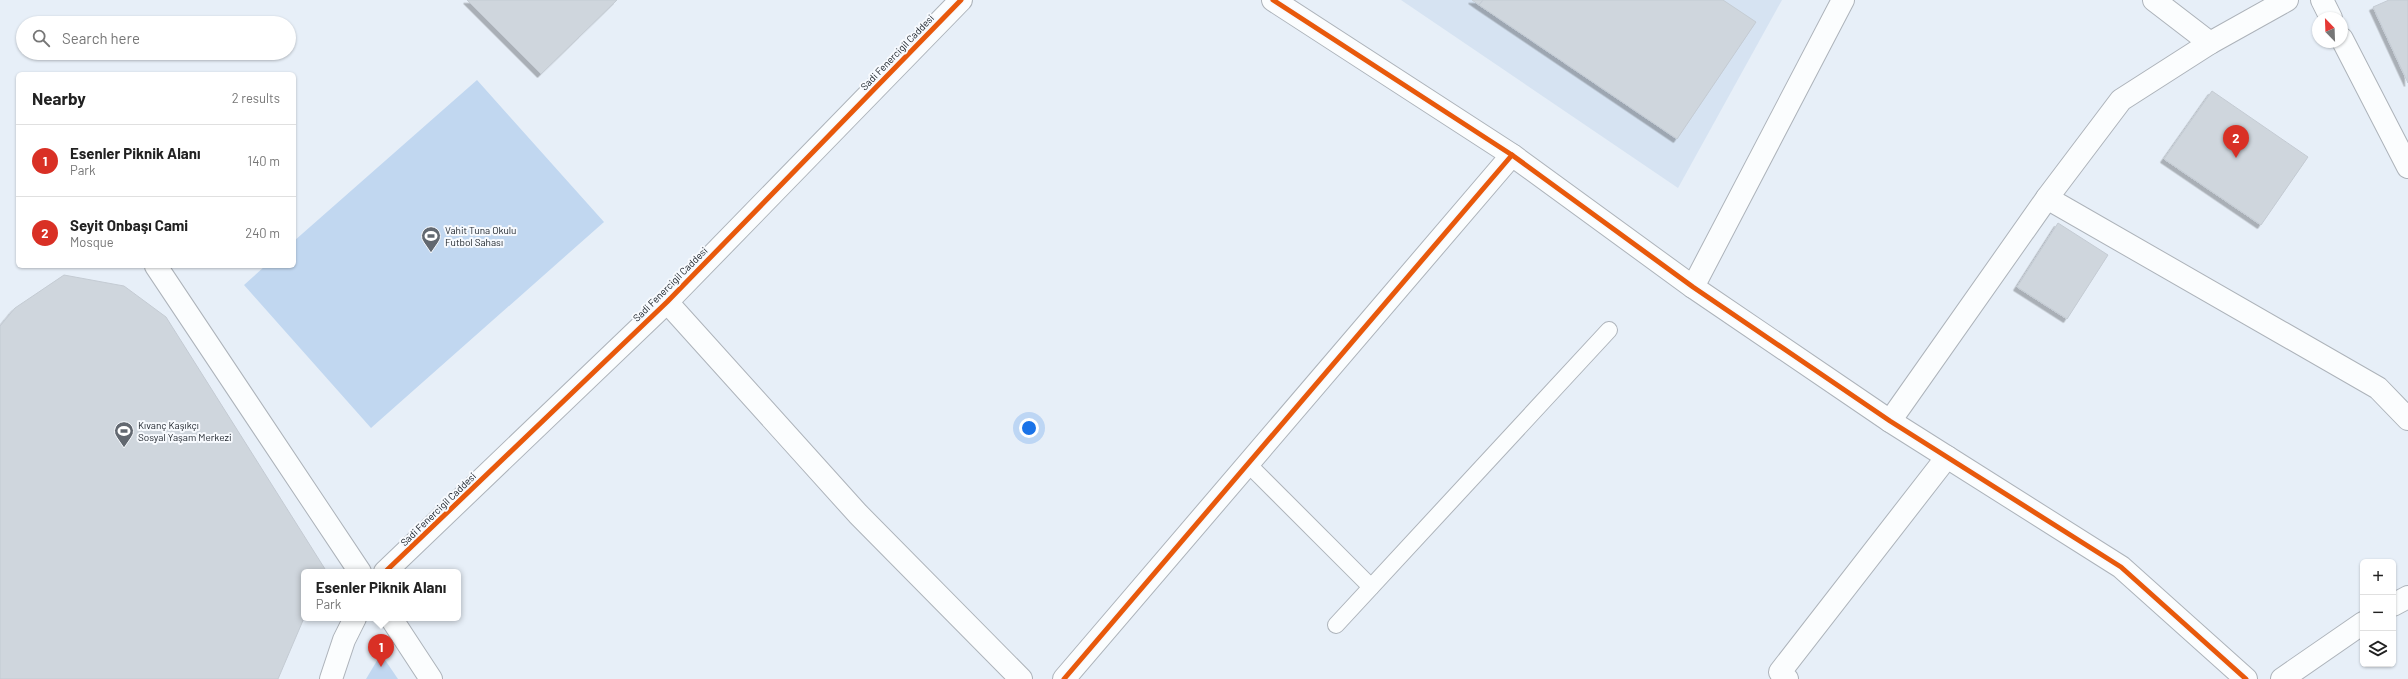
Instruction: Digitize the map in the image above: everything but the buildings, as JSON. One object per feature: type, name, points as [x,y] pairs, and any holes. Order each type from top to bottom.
[{"type":"street","name":"Sadi Fenercigil Caddesi","points":[[388,569],[667,302],[961,0]]},
{"type":"street","points":[[1273,0],[1512,155],[1693,287],[1890,421],[2121,567],[2246,679]]},
{"type":"street","points":[[1693,287],[1843,0]]},
{"type":"street","points":[[2154,0],[2210,43]]},
{"type":"street","points":[[1890,421],[2047,198],[2121,100],[2210,43],[2287,0]]},
{"type":"street","points":[[2322,0],[2328,12]]},
{"type":"street","points":[[2347,48],[2408,167]]},
{"type":"street","points":[[1064,679],[1512,155]]},
{"type":"street","points":[[2047,198],[2378,388],[2408,419]]},
{"type":"street","points":[[157,268],[358,569]]},
{"type":"street","points":[[667,302],[858,514],[1021,679]]},
{"type":"street","points":[[1787,679],[1780,672],[1947,457]]},
{"type":"street","points":[[2396,603],[2408,596]]},
{"type":"street","points":[[331,679],[344,640],[354,621]]},
{"type":"street","points":[[393,621],[432,679]]},
{"type":"street","points":[[2282,679],[2360,625]]},
{"type":"lane","points":[[1336,625],[1609,330]]},
{"type":"lane","points":[[1248,464],[1371,587]]},
{"type":"shaded area","points":[[1401,0],[1782,0],[1678,188]]},
{"type":"shaded area","name":"Vahit Tuna Okulu Futbol Sahası","points":[[477,80],[604,222],[371,428],[244,285],[263,268],[296,268],[296,239]]},
{"type":"shaded area","points":[[381,654],[398,679],[366,679]]},
{"type":"cycle path","points":[[388,569],[667,302],[961,0]]},
{"type":"cycle path","points":[[1273,0],[1512,155],[1693,287],[1890,421],[2121,567],[2246,679]]},
{"type":"cycle path","points":[[1064,679],[1512,155]]},
{"type":"place","name":"Seyit Onbaşı Cami","points":[[2236,158]]},
{"type":"place","name":"Vahit Tuna Okulu Futbol Sahası","points":[[431,253]]},
{"type":"place","name":"Kıvanç Kaşıkçı Sosyal Yaşam Merkezi","points":[[124,448]]},
{"type":"place","name":"Esenler Piknik Alanı","points":[[381,667]]}]
